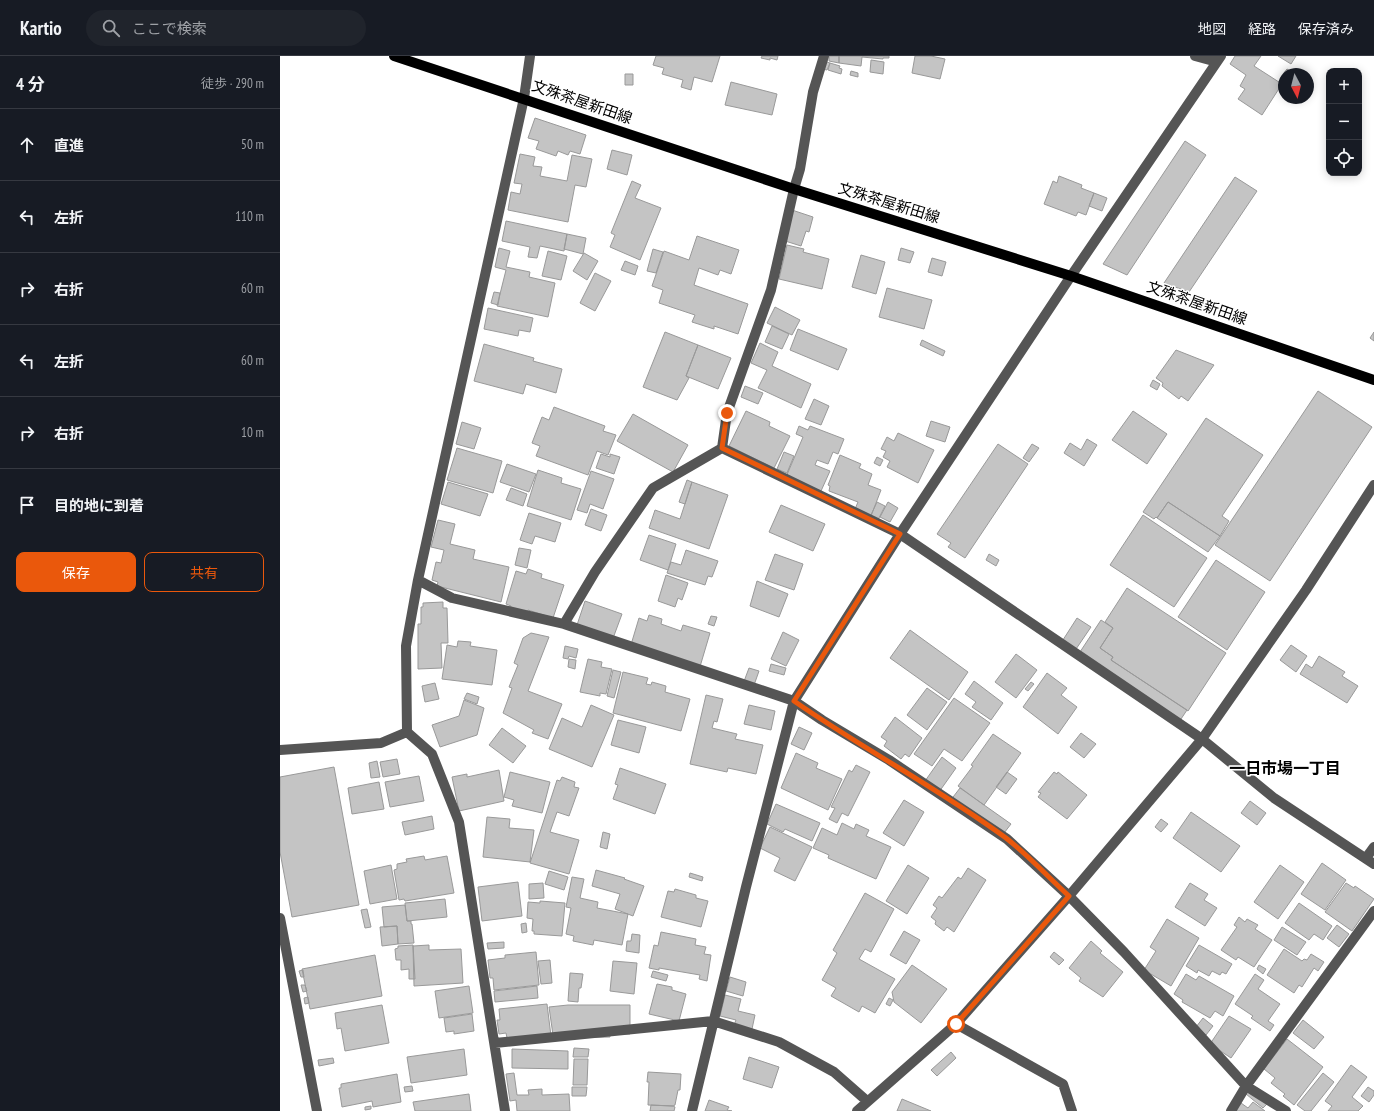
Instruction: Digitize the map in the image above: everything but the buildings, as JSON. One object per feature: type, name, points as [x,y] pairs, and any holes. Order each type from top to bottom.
[{"type":"main road","name":"文殊茶屋新田線","points":[[394,56],[794,189],[1071,276],[1374,380]]},
{"type":"street","points":[[505,1111],[459,822],[432,754],[407,732],[406,646],[418,580],[524,98],[530,56]]},
{"type":"street","points":[[722,448],[727,413],[771,290],[800,169],[813,92],[824,56]]},
{"type":"street","points":[[692,1111],[713,1021],[794,701],[900,534],[1071,276],[1219,59],[1195,56]]},
{"type":"street","points":[[722,448],[900,534],[1202,738],[1274,798],[1370,861],[1374,847]]},
{"type":"street","points":[[564,624],[595,572],[653,488],[722,448]]},
{"type":"street","points":[[857,1111],[956,1024],[1069,896],[1202,738],[1306,590],[1374,485]]},
{"type":"street","points":[[418,580],[452,598],[564,624],[794,701],[822,720],[889,760],[1007,839],[1069,896],[1129,958],[1246,1086],[1286,1111]]},
{"type":"street","points":[[280,750],[381,743],[407,732]]},
{"type":"street","points":[[1231,1111],[1246,1086],[1374,911]]},
{"type":"street","points":[[280,918],[317,1111]]},
{"type":"street","points":[[495,1043],[713,1021],[779,1042],[834,1072],[867,1101]]},
{"type":"street","points":[[956,1024],[1063,1084],[1072,1111]]},
{"type":"district","name":"一日市場一丁目","points":[[1285,768]]},
{"type":"route","points":[[727,413],[722,448],[900,534],[832,638],[794,701],[822,720],[889,760],[1007,839],[1069,896],[956,1024]]}]
